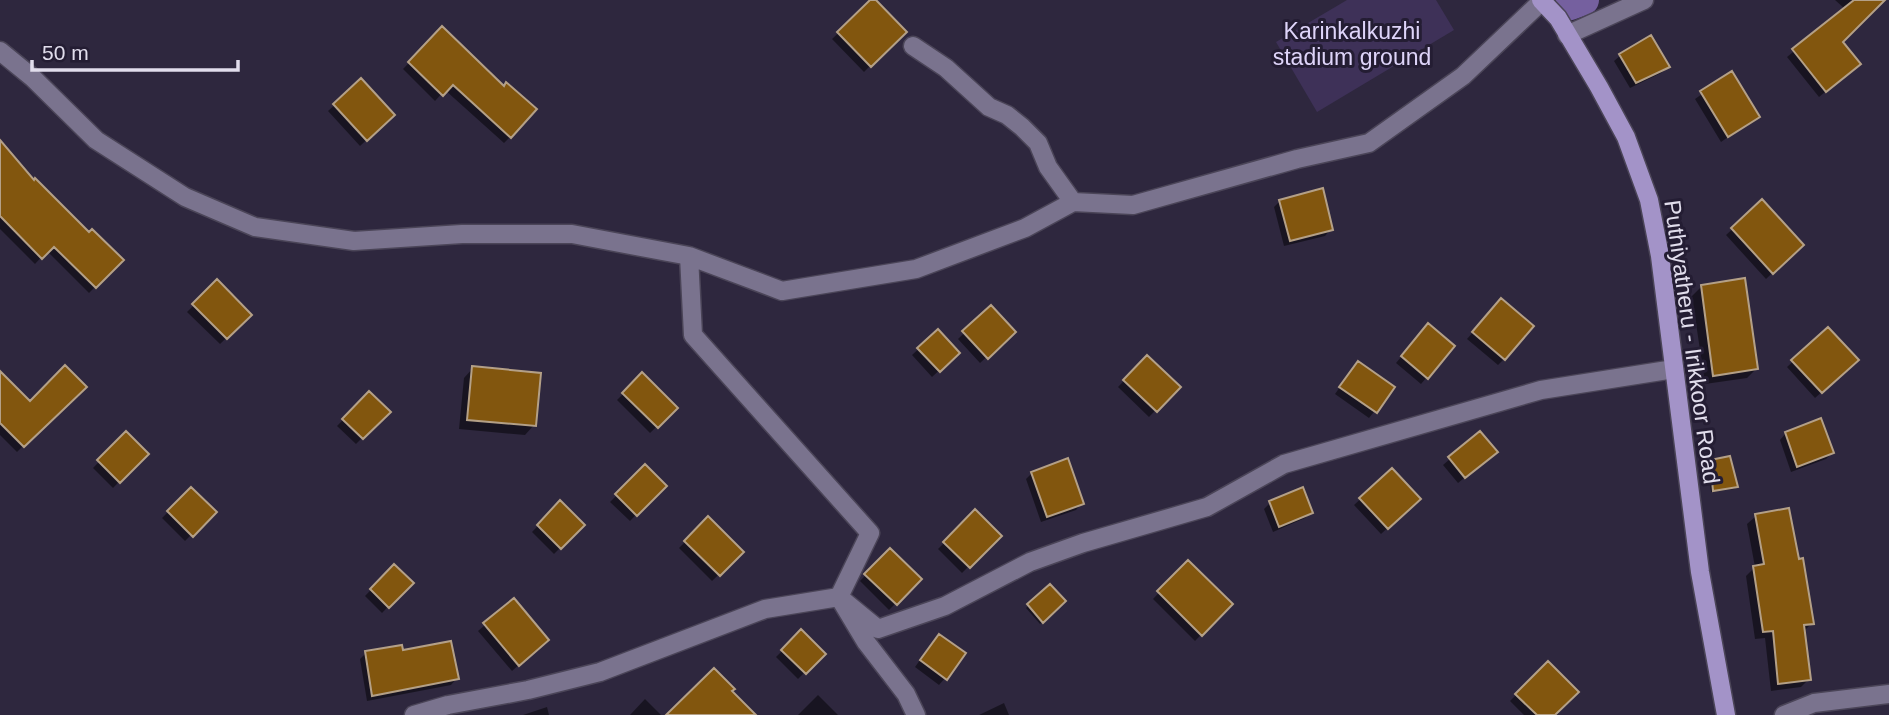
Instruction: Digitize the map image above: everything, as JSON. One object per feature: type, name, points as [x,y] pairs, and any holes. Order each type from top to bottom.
[{"type":"main road","name":"Puthiyatheru - Irikkoor Road","points":[[1542,1],[1558,18],[1626,137],[1649,200],[1660,256],[1700,572],[1726,715]]},
{"type":"street","points":[[1567,34],[1644,0]]},
{"type":"street","points":[[0,51],[33,78],[96,140],[185,197],[256,227],[354,241],[462,234],[572,234],[689,256],[782,291],[916,269],[1025,228],[1073,202],[1133,205],[1297,159],[1369,143],[1463,76],[1542,1]]},
{"type":"street","points":[[913,47],[946,68],[989,107],[1007,115],[1022,127],[1038,143],[1048,167],[1073,202]]},
{"type":"street","points":[[689,256],[693,335],[870,533],[839,597]]},
{"type":"street","points":[[414,715],[600,672],[765,608],[839,597],[878,629],[945,606],[1030,562],[1083,543],[1207,507],[1284,464],[1541,390],[1674,369]]},
{"type":"street","points":[[839,597],[866,642],[906,694],[916,715]]},
{"type":"street","points":[[1784,715],[1814,703],[1889,694]]},
{"type":"green space","name":"Karinkalkuzhi stadium ground","points":[[1347,0],[1436,0],[1454,30],[1317,112],[1276,42]]},
{"type":"building","points":[[870,0],[876,0],[907,32],[871,67],[837,32]]},
{"type":"building","points":[[1854,0],[1885,0],[1843,42],[1861,64],[1826,92],[1792,49]]},
{"type":"building","points":[[442,26],[504,86],[506,82],[537,109],[511,138],[453,85],[443,96],[408,62]]},
{"type":"building","points":[[1651,35],[1670,67],[1636,83],[1619,54]]},
{"type":"building","points":[[1732,71],[1760,117],[1728,137],[1700,91]]},
{"type":"building","points":[[361,78],[395,115],[367,141],[333,104]]},
{"type":"building","points":[[0,140],[34,180],[35,178],[89,232],[92,229],[124,260],[96,288],[54,247],[42,259],[0,216]]},
{"type":"building","points":[[1323,188],[1333,230],[1290,241],[1279,200]]},
{"type":"building","points":[[1762,199],[1804,245],[1773,274],[1731,228]]},
{"type":"building","points":[[1745,278],[1758,369],[1713,376],[1701,285]]},
{"type":"building","points":[[217,279],[252,315],[227,339],[192,304]]},
{"type":"building","points":[[1501,298],[1534,326],[1505,360],[1472,332]]},
{"type":"building","points":[[991,305],[1016,332],[988,359],[962,331]]},
{"type":"building","points":[[1428,323],[1455,346],[1428,379],[1401,356]]},
{"type":"building","points":[[1828,327],[1859,360],[1822,393],[1791,360]]},
{"type":"building","points":[[938,329],[960,353],[940,372],[917,348]]},
{"type":"building","points":[[1147,355],[1181,387],[1157,412],[1123,380]]},
{"type":"building","points":[[1358,361],[1395,387],[1377,413],[1339,387]]},
{"type":"building","points":[[65,365],[87,387],[24,447],[0,423],[0,371],[30,401]]},
{"type":"building","points":[[472,366],[541,373],[536,426],[467,420]]},
{"type":"building","points":[[642,372],[678,408],[658,428],[622,393]]},
{"type":"building","points":[[369,391],[391,412],[363,439],[342,419]]},
{"type":"building","points":[[1821,418],[1834,453],[1797,467],[1785,432]]},
{"type":"building","points":[[126,431],[149,454],[120,483],[97,460]]},
{"type":"building","points":[[1480,431],[1498,452],[1465,478],[1448,457]]},
{"type":"building","points":[[1730,456],[1738,487],[1713,491],[1710,460]]},
{"type":"building","points":[[1068,458],[1084,504],[1047,517],[1031,472]]},
{"type":"building","points":[[645,464],[667,486],[637,516],[615,494]]},
{"type":"building","points":[[1392,468],[1421,499],[1388,529],[1359,498]]},
{"type":"building","points":[[191,487],[217,512],[193,537],[167,511]]},
{"type":"building","points":[[1303,487],[1313,513],[1279,527],[1269,501]]},
{"type":"building","points":[[560,500],[585,525],[561,549],[537,525]]},
{"type":"building","points":[[1789,508],[1799,559],[1803,558],[1814,624],[1804,625],[1811,680],[1778,684],[1773,631],[1763,632],[1753,566],[1764,564],[1755,514]]},
{"type":"building","points":[[975,509],[1002,536],[970,568],[943,542]]},
{"type":"building","points":[[708,516],[744,552],[720,576],[684,541]]},
{"type":"building","points":[[890,548],[922,579],[897,605],[864,574]]},
{"type":"building","points":[[1188,560],[1233,604],[1202,636],[1157,591]]},
{"type":"building","points":[[394,564],[414,583],[389,608],[370,589]]},
{"type":"building","points":[[1050,584],[1066,601],[1043,623],[1027,604]]},
{"type":"building","points":[[514,598],[549,640],[519,666],[483,623]]},
{"type":"building","points":[[801,629],[826,654],[806,674],[781,650]]},
{"type":"building","points":[[939,634],[966,653],[947,680],[920,660]]},
{"type":"building","points":[[451,641],[459,679],[372,696],[365,651],[402,645],[403,650]]},
{"type":"building","points":[[1548,661],[1579,692],[1555,715],[1537,715],[1515,694]]},
{"type":"building","points":[[714,668],[756,715],[666,715]]},
{"type":"waterway","points":[[1570,5],[1584,0]]}]
